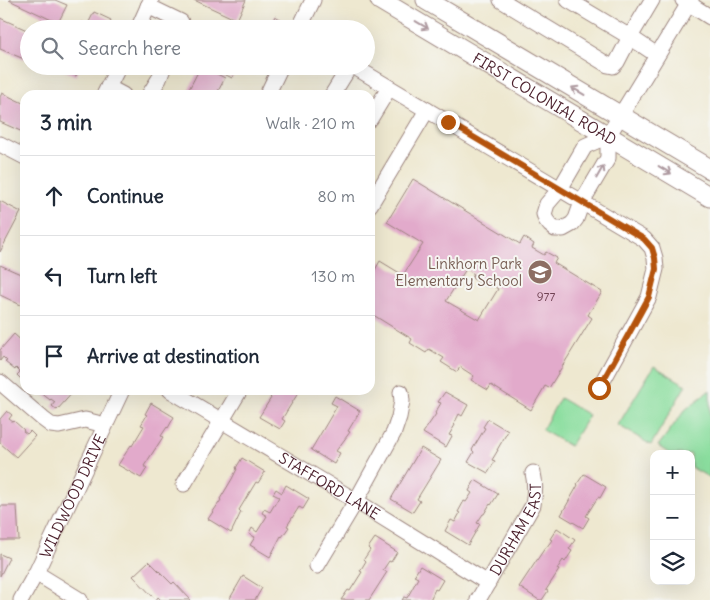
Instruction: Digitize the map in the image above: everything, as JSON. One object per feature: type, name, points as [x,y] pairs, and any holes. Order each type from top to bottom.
[{"type":"main road","name":"FIRST COLONIAL ROAD","points":[[380,0],[710,197]]},
{"type":"main road","name":"FIRST COLONIAL ROAD","points":[[430,1],[710,170]]},
{"type":"street","points":[[303,20],[313,0]]},
{"type":"street","points":[[501,0],[608,65],[613,66],[652,0]]},
{"type":"street","points":[[568,0],[657,55]]},
{"type":"street","points":[[608,136],[585,146],[560,189],[547,204],[544,214],[550,225],[563,229],[572,224],[576,219],[582,202],[608,158],[608,136],[687,1],[710,16]]},
{"type":"street","points":[[142,20],[150,3],[177,20]]},
{"type":"street","points":[[107,90],[114,75]]},
{"type":"street","points":[[152,90],[161,75]]},
{"type":"street","points":[[269,90],[276,75]]},
{"type":"street","points":[[335,90],[345,75]]},
{"type":"street","points":[[367,75],[644,239],[652,248],[656,269],[649,297],[599,388]]},
{"type":"street","points":[[375,111],[389,88]]},
{"type":"street","points":[[375,197],[426,110]]},
{"type":"street","points":[[0,144],[20,154]]},
{"type":"street","points":[[0,382],[51,425],[59,426],[85,420],[105,425]]},
{"type":"street","points":[[317,566],[394,432],[400,417],[401,392]]},
{"type":"street","name":"WILDWOOD DRIVE","points":[[21,600],[36,573],[118,395]]},
{"type":"street","name":"STAFFORD LANE","points":[[179,395],[356,501],[488,583]]},
{"type":"street","points":[[184,484],[237,395]]},
{"type":"street","name":"DURHAM EAST","points":[[478,600],[533,505],[536,493],[533,474]]},
{"type":"street","points":[[36,573],[80,600]]},
{"type":"green space","points":[[654,366],[686,385],[651,445],[618,425]]},
{"type":"green space","points":[[710,390],[710,478],[695,469],[695,450],[664,450],[658,446],[685,410]]},
{"type":"green space","points":[[560,398],[589,415],[570,446],[542,430]]},
{"type":"building","points":[[9,0],[55,0],[67,5],[60,20],[52,20]]},
{"type":"building","points":[[194,0],[246,0],[237,20]]},
{"type":"building","points":[[94,12],[111,20],[90,20]]},
{"type":"building","points":[[275,16],[282,20],[273,20]]},
{"type":"building","points":[[0,18],[20,27],[20,57],[0,49]]},
{"type":"building","points":[[196,75],[219,75],[225,78],[219,90],[189,90]]},
{"type":"building","points":[[2,93],[20,102],[20,131],[0,122],[0,97]]},
{"type":"building","points":[[413,179],[520,244],[524,237],[534,244],[532,248],[544,255],[546,252],[557,258],[554,263],[602,292],[588,315],[592,318],[549,388],[545,386],[531,410],[491,385],[488,390],[471,380],[474,376],[460,367],[457,372],[441,362],[444,358],[429,349],[426,353],[410,343],[412,339],[375,316],[375,270],[380,261],[403,275],[423,244],[387,222]],"holes":[[[466,269],[474,274],[472,278],[487,287],[489,283],[498,289],[479,320],[446,301]]]},
{"type":"building","points":[[0,201],[20,211],[20,214],[0,252]]},
{"type":"building","points":[[0,265],[20,274],[20,305],[0,295]]},
{"type":"building","points":[[14,334],[20,339],[20,372],[5,362],[7,361],[3,357],[0,361],[0,350]]},
{"type":"building","points":[[445,392],[468,405],[462,416],[459,414],[449,435],[452,436],[446,447],[423,433],[436,414],[441,403],[438,402]]},
{"type":"building","points":[[44,395],[70,395],[57,410],[52,406],[55,402]]},
{"type":"building","points":[[271,395],[297,395],[282,419],[285,421],[280,429],[259,417]]},
{"type":"building","points":[[335,396],[360,411],[348,431],[350,432],[336,451],[340,453],[334,464],[311,450],[337,406],[331,403]]},
{"type":"building","points":[[151,403],[174,417],[144,466],[147,468],[141,478],[118,465],[144,426],[141,425]]},
{"type":"building","points":[[7,411],[12,415],[9,419],[14,421],[27,434],[30,431],[35,436],[16,457],[0,443],[0,419]]},
{"type":"building","points":[[488,419],[508,431],[492,460],[495,461],[488,473],[468,462]]},
{"type":"building","points":[[421,448],[441,460],[417,499],[420,501],[413,512],[391,499]]},
{"type":"building","points":[[242,458],[265,472],[258,483],[256,482],[239,510],[241,512],[231,533],[208,519],[221,500]]},
{"type":"building","points":[[584,474],[606,487],[586,516],[589,518],[583,528],[561,515]]},
{"type":"building","points":[[475,480],[498,494],[477,523],[480,524],[468,545],[445,531],[451,520],[455,522],[464,501],[466,502],[472,493],[469,491]]},
{"type":"building","points":[[286,485],[309,499],[303,509],[299,507],[270,557],[250,545],[255,537],[249,534],[252,528],[257,532],[267,516],[262,513],[264,509],[270,512],[279,497],[273,494],[276,489],[282,493]]},
{"type":"building","points":[[0,506],[17,506],[19,540],[0,540]]},
{"type":"building","points":[[557,528],[575,540],[569,549],[572,551],[565,562],[563,560],[557,569],[559,570],[546,590],[548,591],[542,600],[539,600],[519,587],[552,540],[550,539]]},
{"type":"building","points":[[375,538],[397,552],[383,570],[387,572],[369,600],[341,600],[348,590],[350,591],[362,572],[360,571],[366,561],[364,559],[370,550],[368,548]]},
{"type":"building","points":[[0,554],[9,558],[0,576]]},
{"type":"building","points":[[149,561],[172,584],[174,582],[191,600],[161,600],[158,597],[156,600],[133,576]]},
{"type":"building","points":[[420,566],[443,580],[437,590],[435,589],[430,600],[402,600],[404,597],[407,598],[418,578],[414,576]]},
{"type":"building","points":[[243,576],[262,588],[255,600],[229,600]]},
{"type":"place","name":"Linkhorn Park Elementary School","points":[[540,272]]},
{"type":"route","points":[[448,122],[644,239],[652,248],[656,269],[649,297],[599,388]]}]
